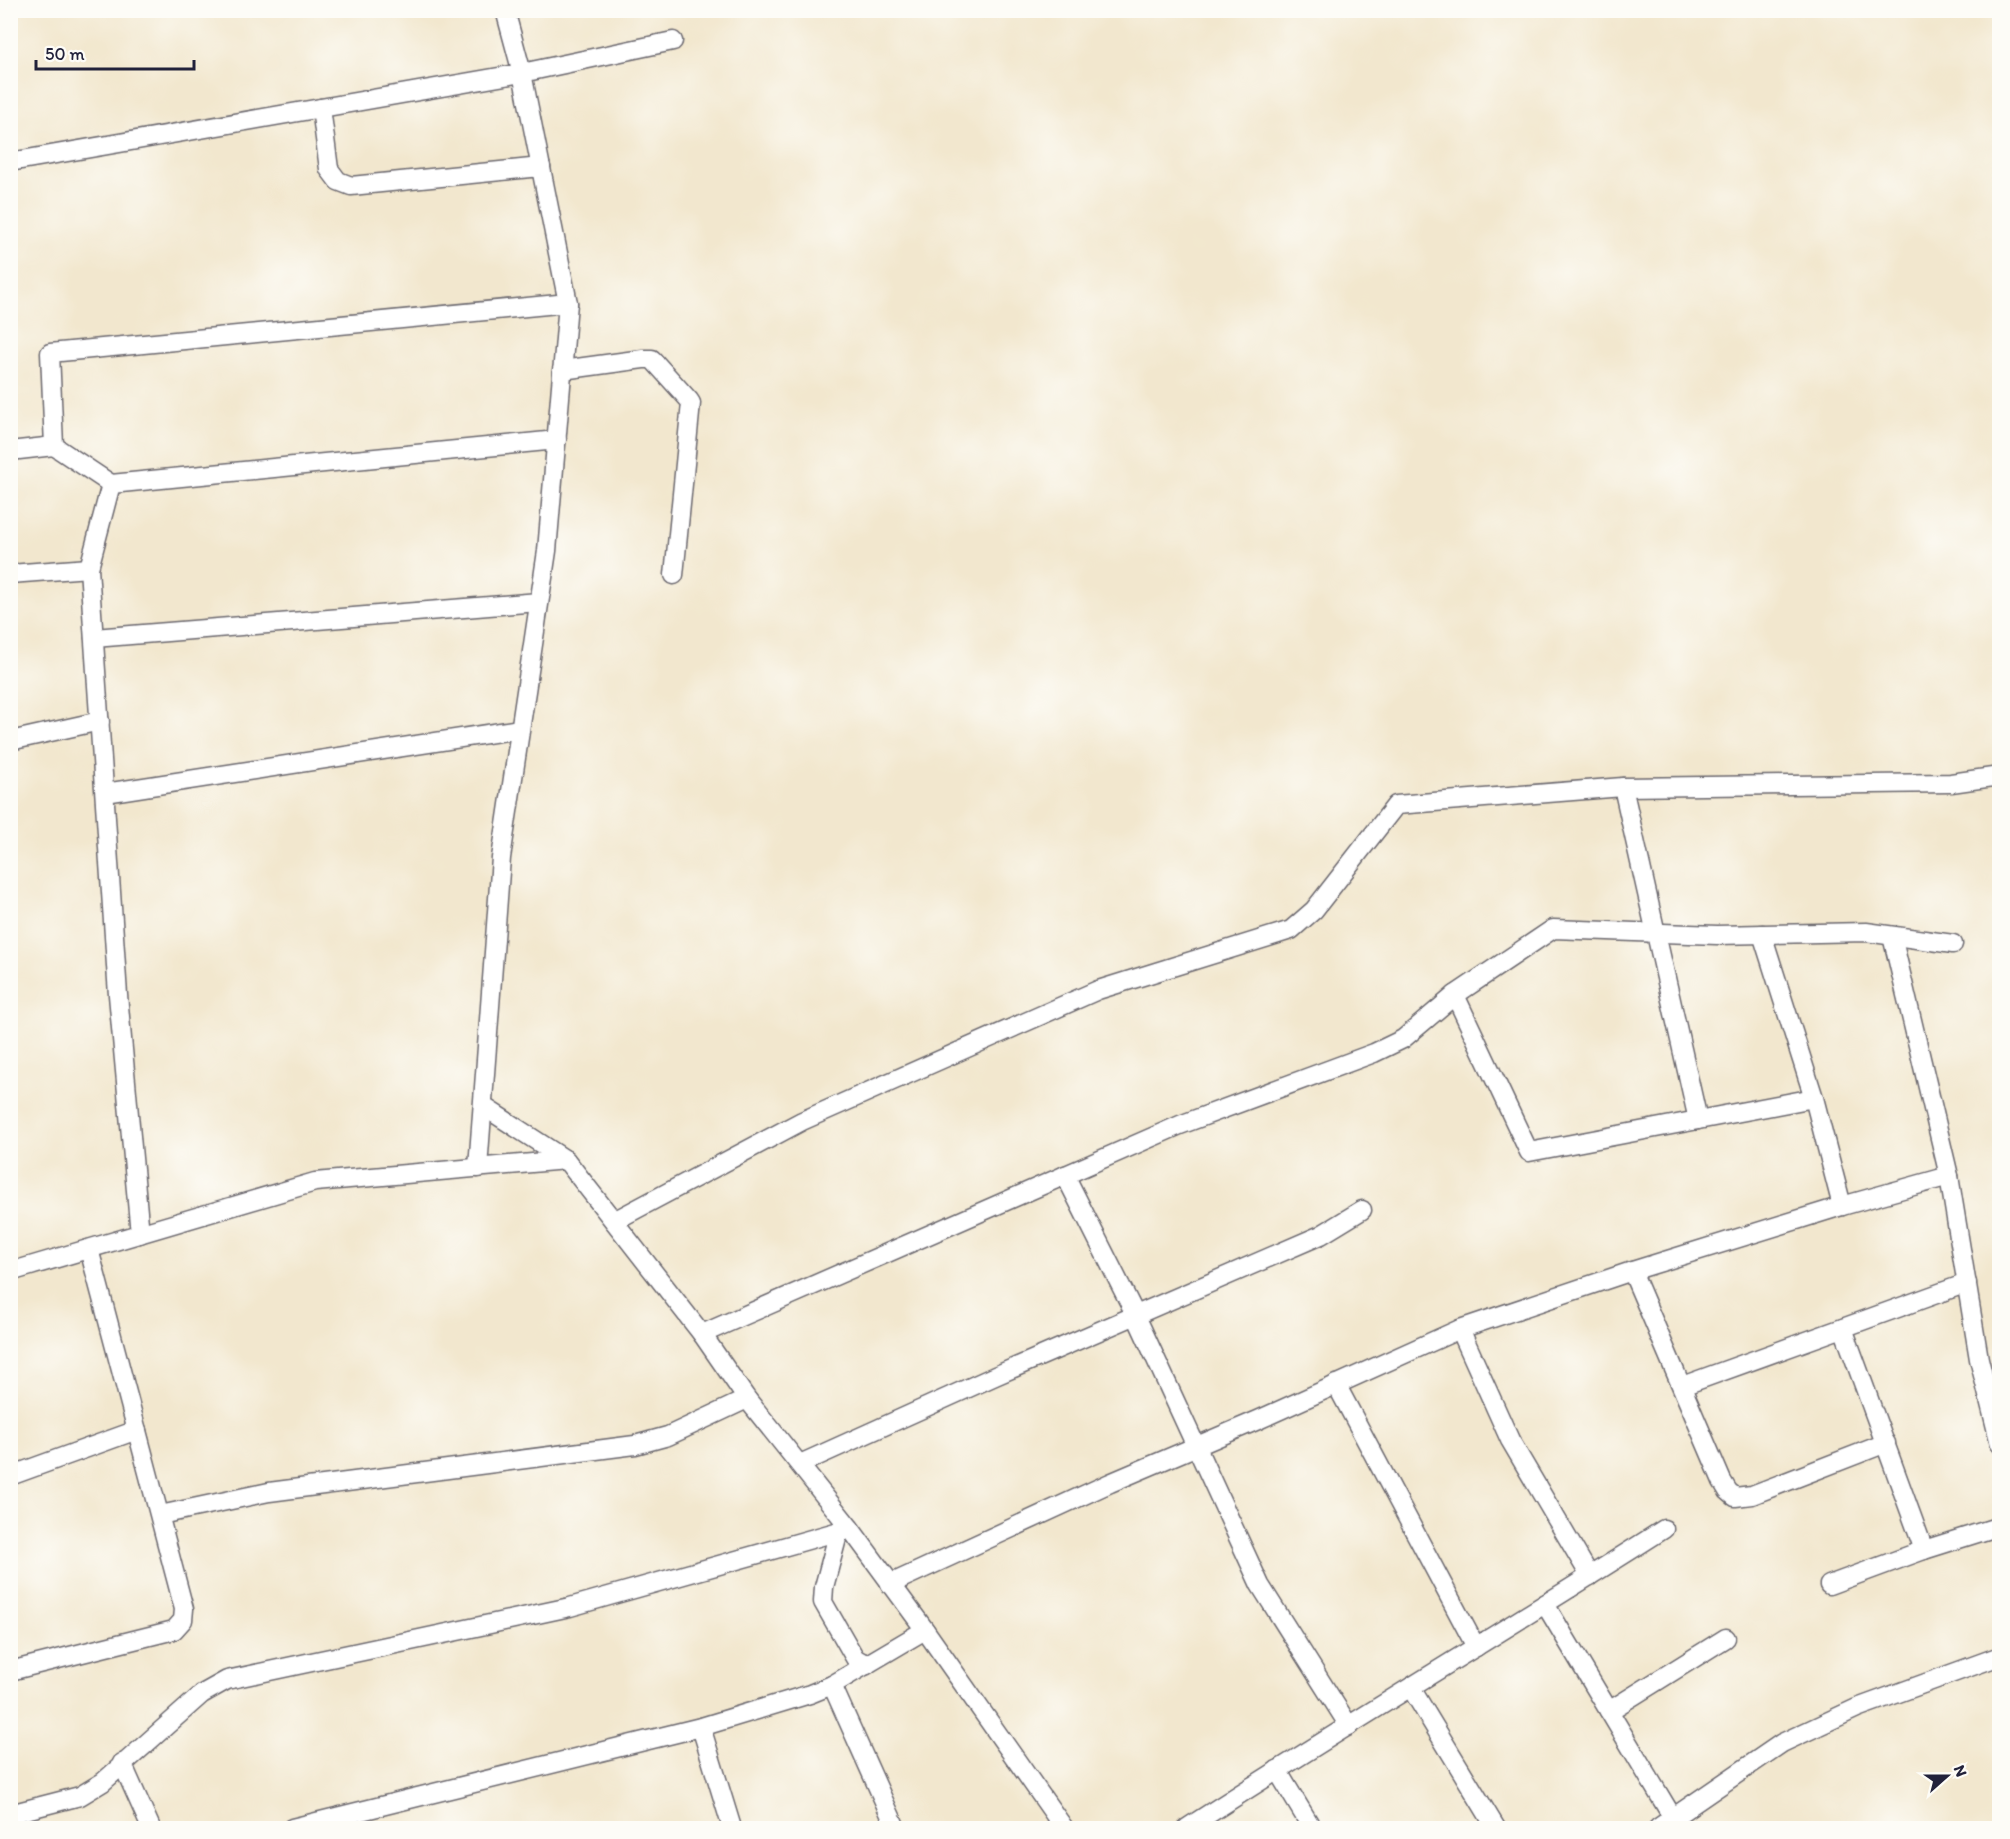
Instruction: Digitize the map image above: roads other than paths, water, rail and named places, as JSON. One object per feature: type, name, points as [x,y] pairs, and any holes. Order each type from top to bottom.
[{"type":"street","points":[[478,1168],[501,858],[547,551],[568,303],[522,73],[505,10]]},
{"type":"street","points":[[10,162],[522,73],[673,41]]},
{"type":"street","points":[[321,108],[329,169],[338,181],[351,186],[541,167]]},
{"type":"street","points":[[54,446],[50,353],[568,303]]},
{"type":"street","points":[[562,370],[651,359],[690,400],[674,575]]},
{"type":"street","points":[[10,451],[54,446],[111,484],[556,440]]},
{"type":"street","points":[[111,484],[89,568],[118,995],[140,1234]]},
{"type":"street","points":[[10,574],[89,568]]},
{"type":"street","points":[[94,638],[539,602]]},
{"type":"street","points":[[10,741],[100,721]]},
{"type":"street","points":[[105,793],[520,729]]},
{"type":"street","points":[[614,1221],[802,1121],[1098,990],[1291,930],[1314,910],[1396,805],[1623,787],[1951,783],[2000,776]]},
{"type":"street","points":[[1623,787],[1698,1120]]},
{"type":"street","points":[[702,1334],[1180,1125],[1374,1053],[1403,1039],[1455,995],[1553,929],[1717,935],[1866,932],[1953,944]]},
{"type":"street","points":[[1762,934],[1814,1098],[1842,1206]]},
{"type":"street","points":[[1892,936],[1949,1176],[1979,1359],[2000,1444]]},
{"type":"street","points":[[1455,995],[1529,1152],[1814,1098]]},
{"type":"street","points":[[483,1106],[566,1160],[702,1334],[747,1399],[800,1464],[844,1530],[925,1630],[1064,1828]]},
{"type":"street","points":[[10,1272],[315,1182],[566,1160]]},
{"type":"street","points":[[1065,1174],[1136,1316],[1260,1585],[1349,1726]]},
{"type":"street","points":[[890,1584],[1110,1483],[1460,1329],[1632,1271],[1842,1206],[1949,1176]]},
{"type":"street","points":[[800,1464],[995,1376],[1321,1235],[1362,1209]]},
{"type":"street","points":[[10,1671],[174,1630],[183,1620],[184,1609],[89,1249]]},
{"type":"street","points":[[1632,1271],[1722,1481],[1735,1497],[1752,1496],[1886,1443]]},
{"type":"street","points":[[1682,1386],[1966,1282]]},
{"type":"street","points":[[1843,1328],[1924,1550]]},
{"type":"street","points":[[1460,1329],[1510,1440],[1590,1576]]},
{"type":"street","points":[[1336,1384],[1476,1647]]},
{"type":"street","points":[[160,1515],[269,1492],[635,1445],[668,1436],[747,1399]]},
{"type":"street","points":[[10,1476],[137,1430]]},
{"type":"street","points":[[1829,1585],[1924,1550],[2000,1526]]},
{"type":"street","points":[[1187,1828],[1664,1529]]},
{"type":"street","points":[[844,1530],[824,1587],[823,1602],[855,1658],[867,1665]]},
{"type":"street","points":[[19,1818],[88,1792],[103,1782],[202,1694],[227,1680],[570,1607],[844,1530]]},
{"type":"street","points":[[1545,1604],[1609,1711],[1670,1825],[1782,1743],[1857,1708],[2000,1656]]},
{"type":"street","points":[[292,1828],[701,1727],[810,1694],[832,1685],[925,1630]]},
{"type":"street","points":[[1609,1711],[1726,1638]]},
{"type":"street","points":[[832,1685],[896,1828]]},
{"type":"street","points":[[1411,1688],[1496,1828]]},
{"type":"street","points":[[701,1727],[732,1828]]},
{"type":"street","points":[[122,1763],[152,1828]]},
{"type":"street","points":[[1277,1770],[1312,1828]]}]
